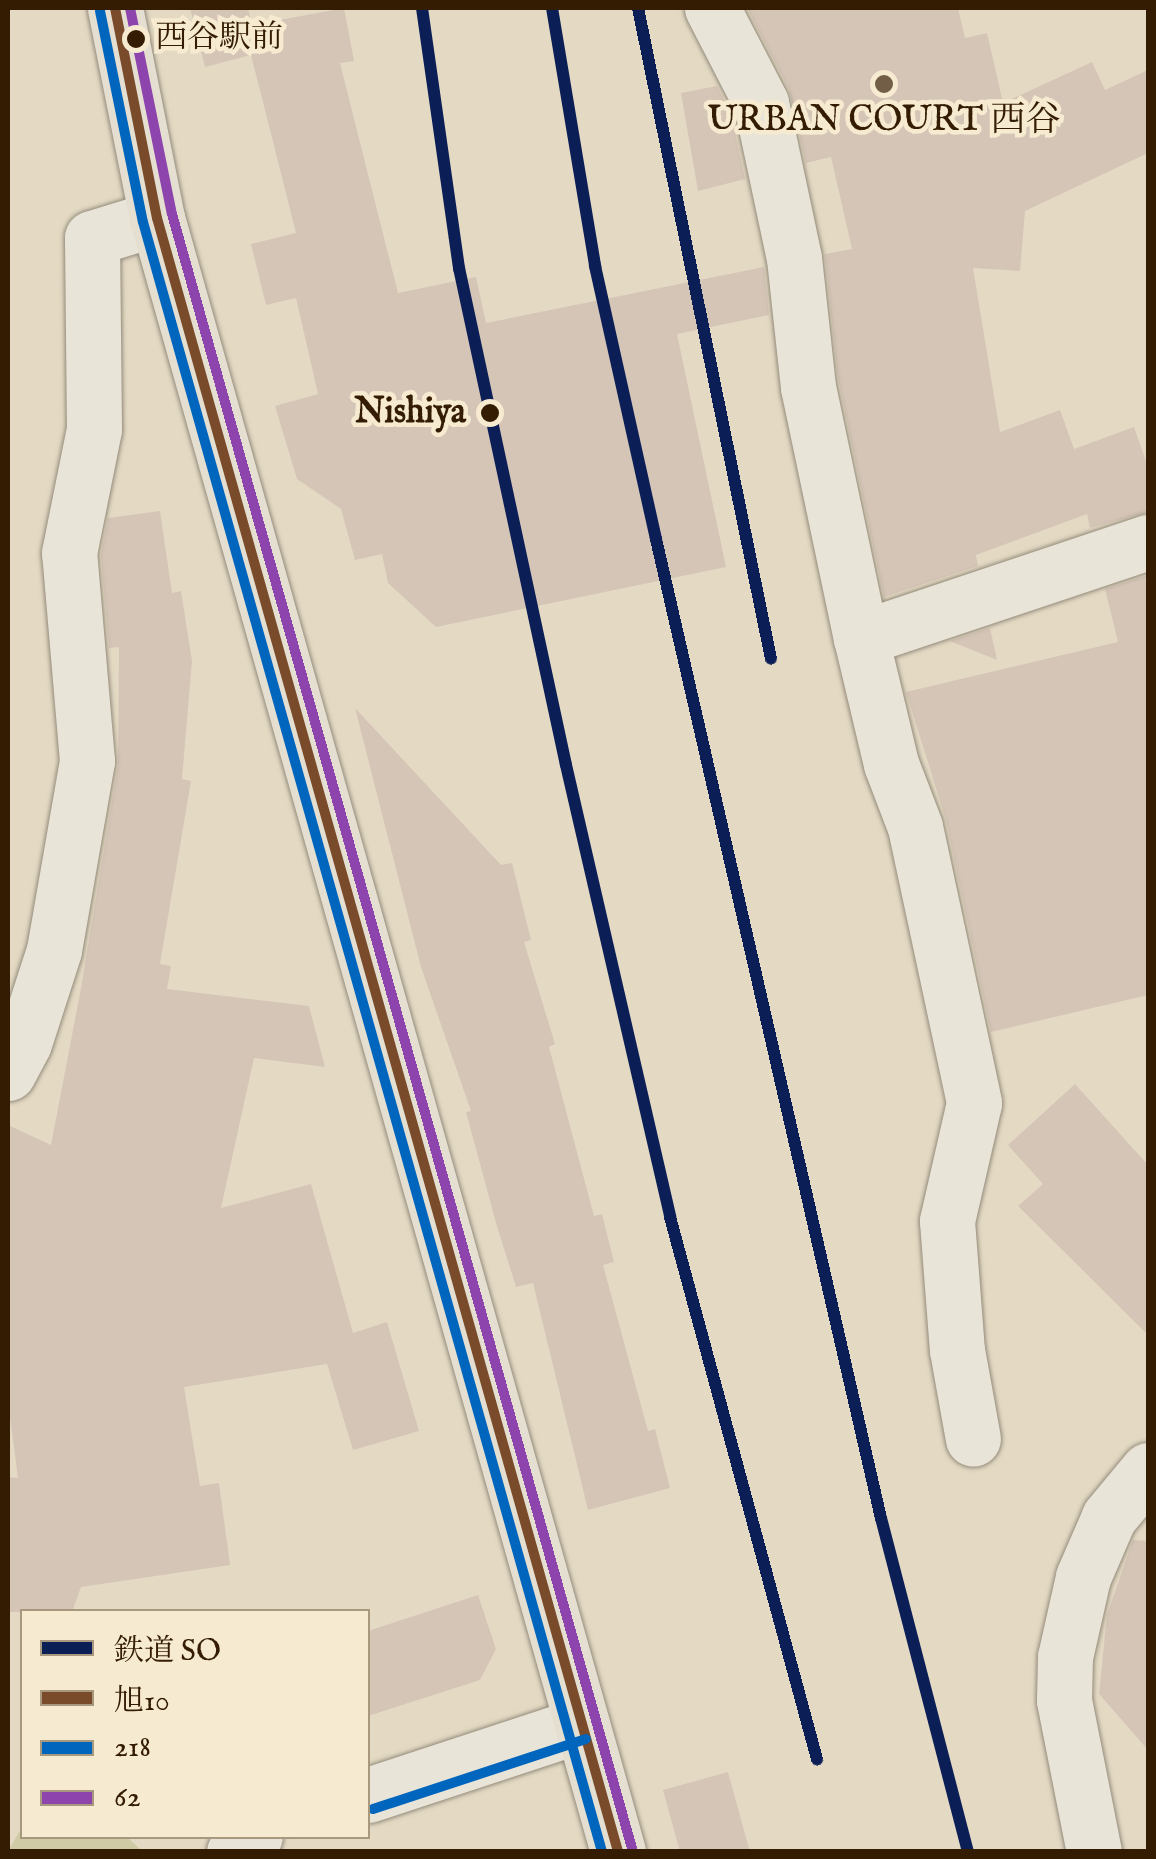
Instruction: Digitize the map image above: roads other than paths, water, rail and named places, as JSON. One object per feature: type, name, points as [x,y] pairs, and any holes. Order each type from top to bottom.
[{"type":"highway","points":[[115,8],[157,218],[618,1852]]},
{"type":"street","points":[[712,8],[762,103],[794,258],[808,386],[861,638],[891,764],[915,827],[974,1103],[947,1221],[956,1350],[973,1440]]},
{"type":"street","points":[[8,1072],[54,950],[86,761],[69,553],[94,429],[92,238],[157,218]]},
{"type":"street","points":[[861,638],[1148,542]]},
{"type":"street","points":[[1094,1852],[1064,1700],[1065,1657],[1083,1577],[1109,1517],[1148,1470]]},
{"type":"street","points":[[370,1794],[581,1725]]},
{"type":"rail line","name":"SO","points":[[422,8],[459,268],[566,765],[670,1217],[817,1759]]},
{"type":"rail line","name":"SO","points":[[552,8],[595,266],[656,539],[881,1518],[968,1852]]},
{"type":"rail line","name":"SO","points":[[638,8],[771,659]]},
{"type":"place","name":"西谷駅前","points":[[136,39]]},
{"type":"place","name":"URBAN COURT 西谷","points":[[884,84]]},
{"type":"place","name":"Nishiya","points":[[490,413]]}]
